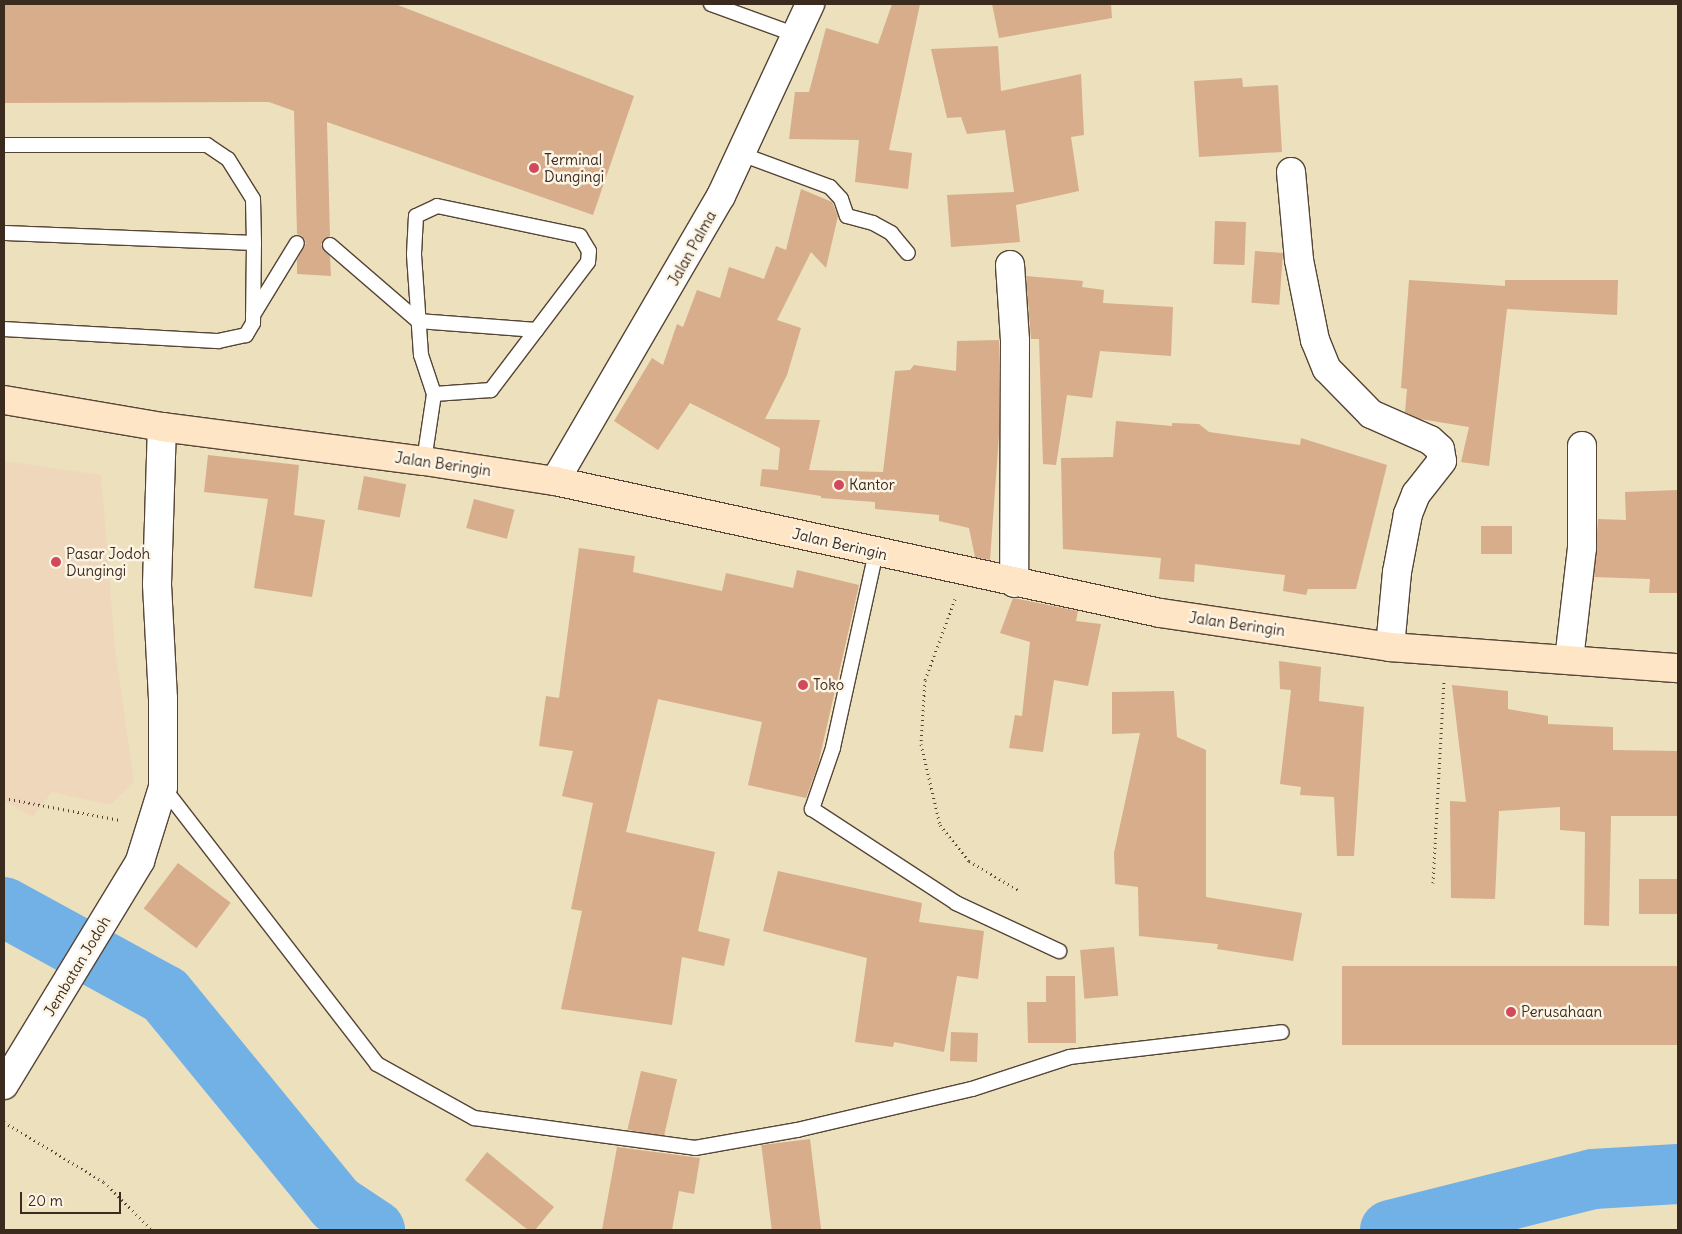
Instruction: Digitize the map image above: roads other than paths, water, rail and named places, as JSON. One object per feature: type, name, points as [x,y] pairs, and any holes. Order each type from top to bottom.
[{"type":"street","name":"Jalan Palma","points":[[555,481],[672,284],[741,154],[810,4]]},
{"type":"street","points":[[1291,172],[1299,260],[1314,340],[1327,369],[1371,414],[1430,440],[1440,449],[1442,460],[1416,494],[1408,514],[1397,572],[1390,647]]},
{"type":"street","points":[[1010,265],[1016,340],[1014,582]]},
{"type":"street","name":"Jalan Beringin","points":[[4,400],[162,427],[424,461],[555,481],[965,573],[1160,613],[1390,647],[1678,668]]},
{"type":"street","name":"Jembatan Jodoh","points":[[9,1078],[140,860],[163,787],[163,699],[157,584],[162,427]]},
{"type":"street","points":[[1569,660],[1582,548],[1582,446]]},
{"type":"lane","points":[[711,4],[796,35]]},
{"type":"lane","points":[[4,145],[207,145],[228,159],[253,199],[253,315]]},
{"type":"lane","points":[[741,154],[830,187],[841,199],[846,216],[873,223],[891,233],[908,253]]},
{"type":"lane","points":[[424,461],[434,394],[421,355],[418,321],[416,216],[437,206],[580,236],[589,251],[588,262],[491,390],[434,394]]},
{"type":"lane","points":[[4,233],[254,243]]},
{"type":"lane","points":[[4,328],[218,341],[246,335],[253,315],[297,243]]},
{"type":"lane","points":[[330,245],[418,321],[537,330]]},
{"type":"lane","points":[[876,552],[852,649],[833,748],[812,809],[956,903],[1059,951]]},
{"type":"lane","points":[[163,787],[377,1064],[474,1118],[695,1148],[796,1130],[962,1092],[1070,1057],[1282,1032]]},
{"type":"waterway","points":[[4,907],[165,995],[336,1204],[375,1230]]},
{"type":"waterway","points":[[1390,1230],[1593,1179],[1678,1174]]},
{"type":"place","name":"Terminal Dungingi","points":[[534,168]]},
{"type":"place","name":"Kantor","points":[[839,485]]},
{"type":"place","name":"Pasar Jodoh Dungingi","points":[[56,562]]},
{"type":"place","name":"Toko","points":[[803,685]]},
{"type":"place","name":"Perusahaan","points":[[1511,1012]]}]
